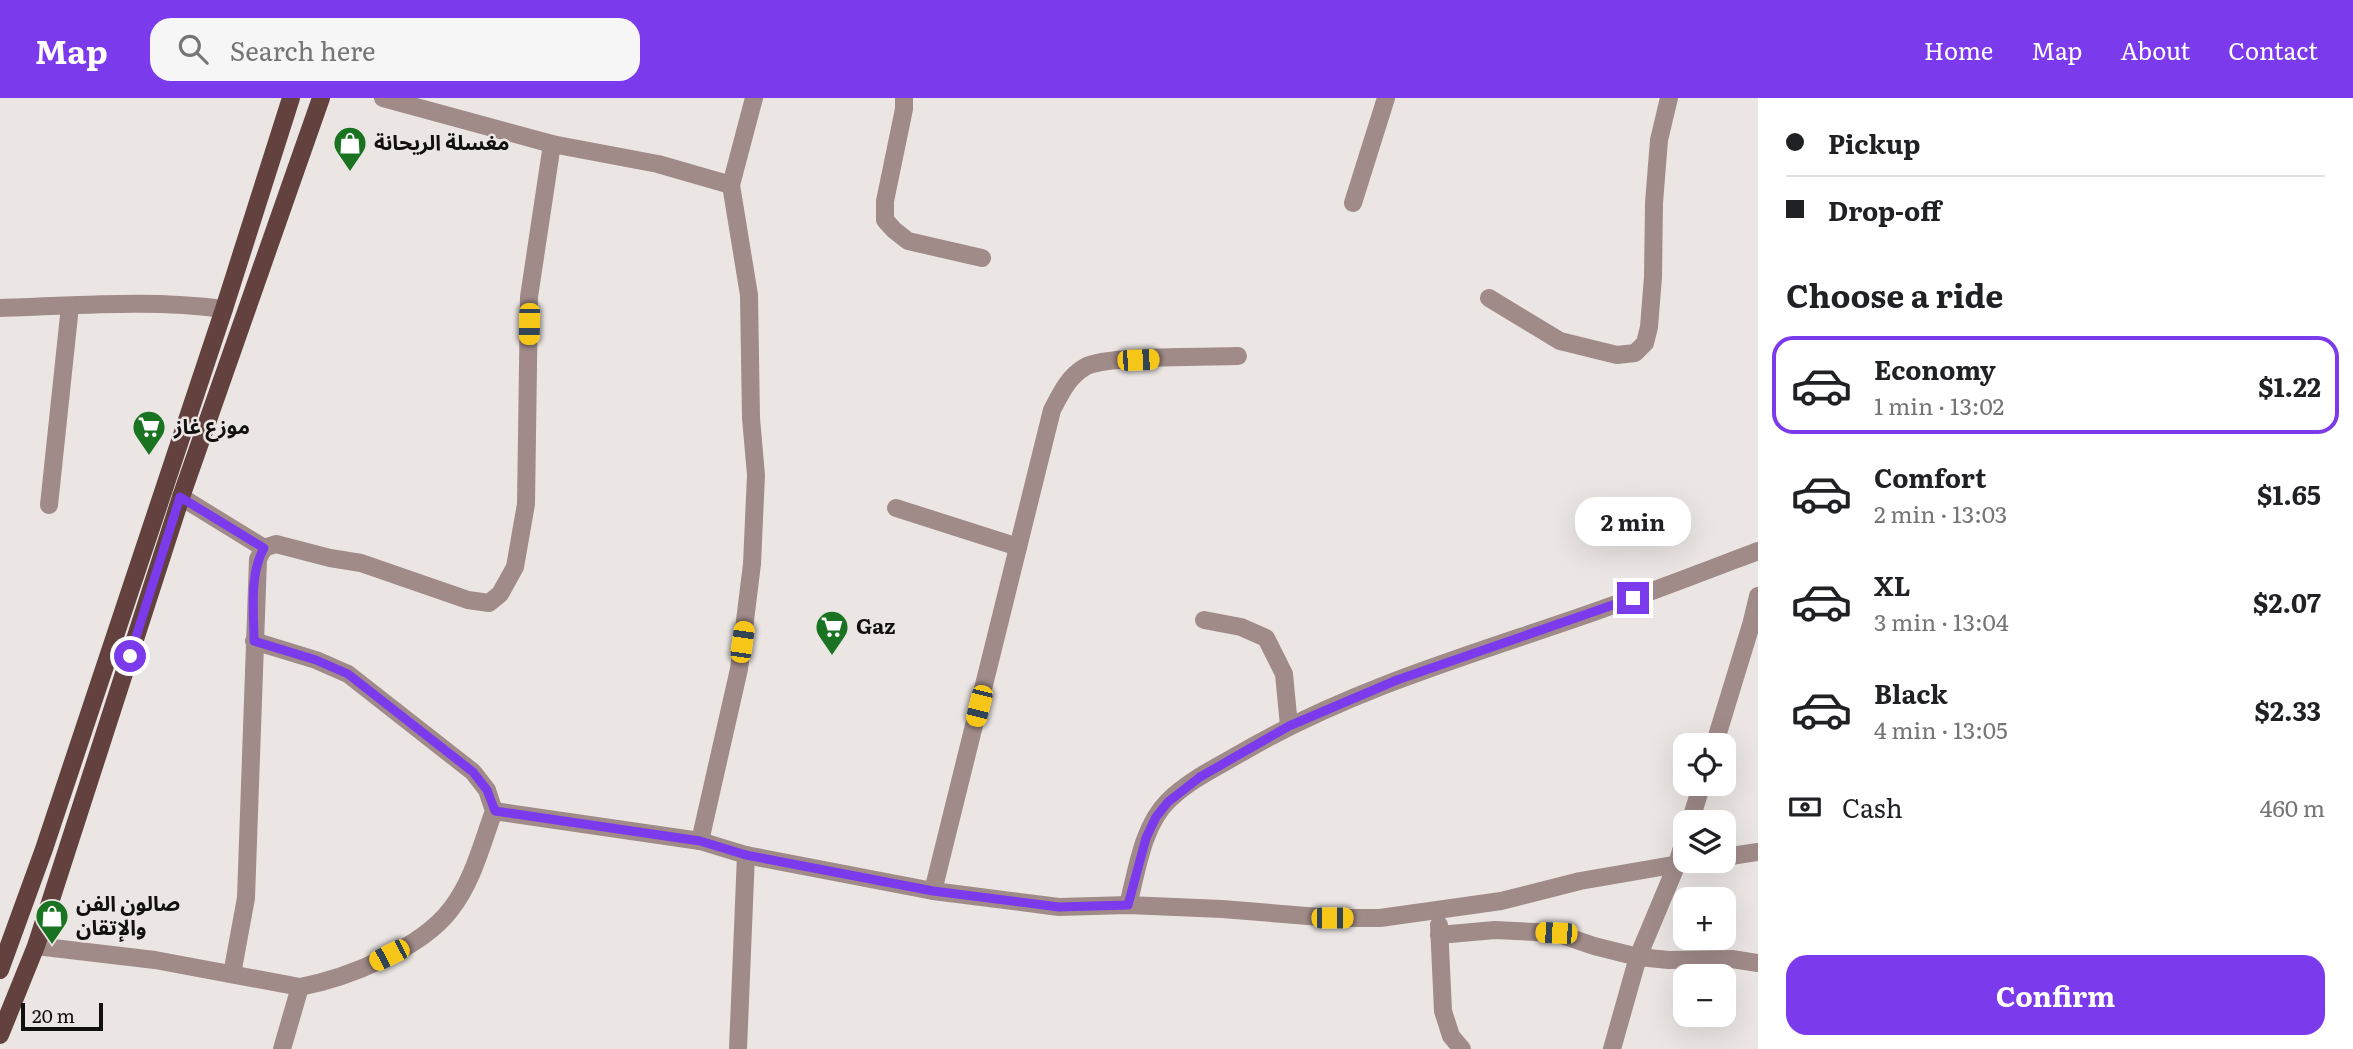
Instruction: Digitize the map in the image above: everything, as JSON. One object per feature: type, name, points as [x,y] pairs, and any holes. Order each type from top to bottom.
[{"type":"main road","points":[[1,966],[44,849],[224,309],[291,98]]},
{"type":"main road","points":[[0,1035],[36,946],[180,497],[321,98]]},
{"type":"street","points":[[383,98],[552,144],[658,164],[731,185]]},
{"type":"street","points":[[700,841],[738,668],[752,564],[756,475],[751,418],[749,295],[731,185],[754,98]]},
{"type":"street","points":[[904,98],[884,201],[886,220],[908,242],[982,258]]},
{"type":"street","points":[[1353,203],[1386,98]]},
{"type":"street","points":[[1489,298],[1560,341],[1617,355],[1635,353],[1645,342],[1649,327],[1653,277],[1654,203],[1659,141],[1669,98]]},
{"type":"street","points":[[232,974],[246,898],[255,578],[258,559],[264,548],[276,544],[361,563],[468,600],[489,603],[500,594],[515,567],[526,504],[529,297],[552,144]]},
{"type":"street","points":[[0,307],[142,303],[187,304],[224,309]]},
{"type":"street","points":[[49,505],[70,306]]},
{"type":"street","points":[[933,891],[1052,410],[1070,377],[1088,365],[1113,360],[1238,356]]},
{"type":"street","points":[[180,497],[264,548]]},
{"type":"street","points":[[896,508],[1018,547]]},
{"type":"street","points":[[1128,905],[1146,838],[1156,817],[1168,802],[1200,777],[1289,726],[1397,680],[1592,613],[1758,551]]},
{"type":"street","points":[[1718,733],[1758,596]]},
{"type":"street","points":[[1204,620],[1241,627],[1266,638],[1284,674],[1289,726]]},
{"type":"street","points":[[36,946],[155,960],[300,987],[322,983],[408,946],[432,929],[451,909],[470,876],[495,811],[487,790],[473,772],[348,674],[316,660],[254,641]]},
{"type":"street","points":[[495,811],[700,841],[746,855],[933,891],[1059,907],[1128,905],[1380,918],[1501,901],[1580,881],[1673,865]]},
{"type":"street","points":[[1736,855],[1758,852]]},
{"type":"street","points":[[738,1049],[746,855]]},
{"type":"street","points":[[1612,1049],[1638,957],[1673,873]]},
{"type":"street","points":[[1439,909],[1443,1011],[1451,1035],[1462,1049]]},
{"type":"street","points":[[1440,935],[1495,930],[1556,933],[1638,957],[1669,960],[1732,959],[1758,963]]},
{"type":"street","points":[[282,1049],[300,987]]},
{"type":"place","name":"مغسلة الريحانة","points":[[350,173]]},
{"type":"place","name":"موزع غاز","points":[[149,457]]},
{"type":"place","name":"Gaz","points":[[832,657]]},
{"type":"place","name":"صالون الفن والإتقان","points":[[52,946]]},
{"type":"route","points":[[130,656],[180,497],[264,548],[258,559],[255,578],[254,641],[288,650],[348,674],[473,772],[487,790],[495,811],[700,841],[746,855],[933,891],[1059,907],[1128,905],[1146,838],[1156,817],[1168,802],[1200,777],[1289,726],[1397,680],[1633,598]]}]
